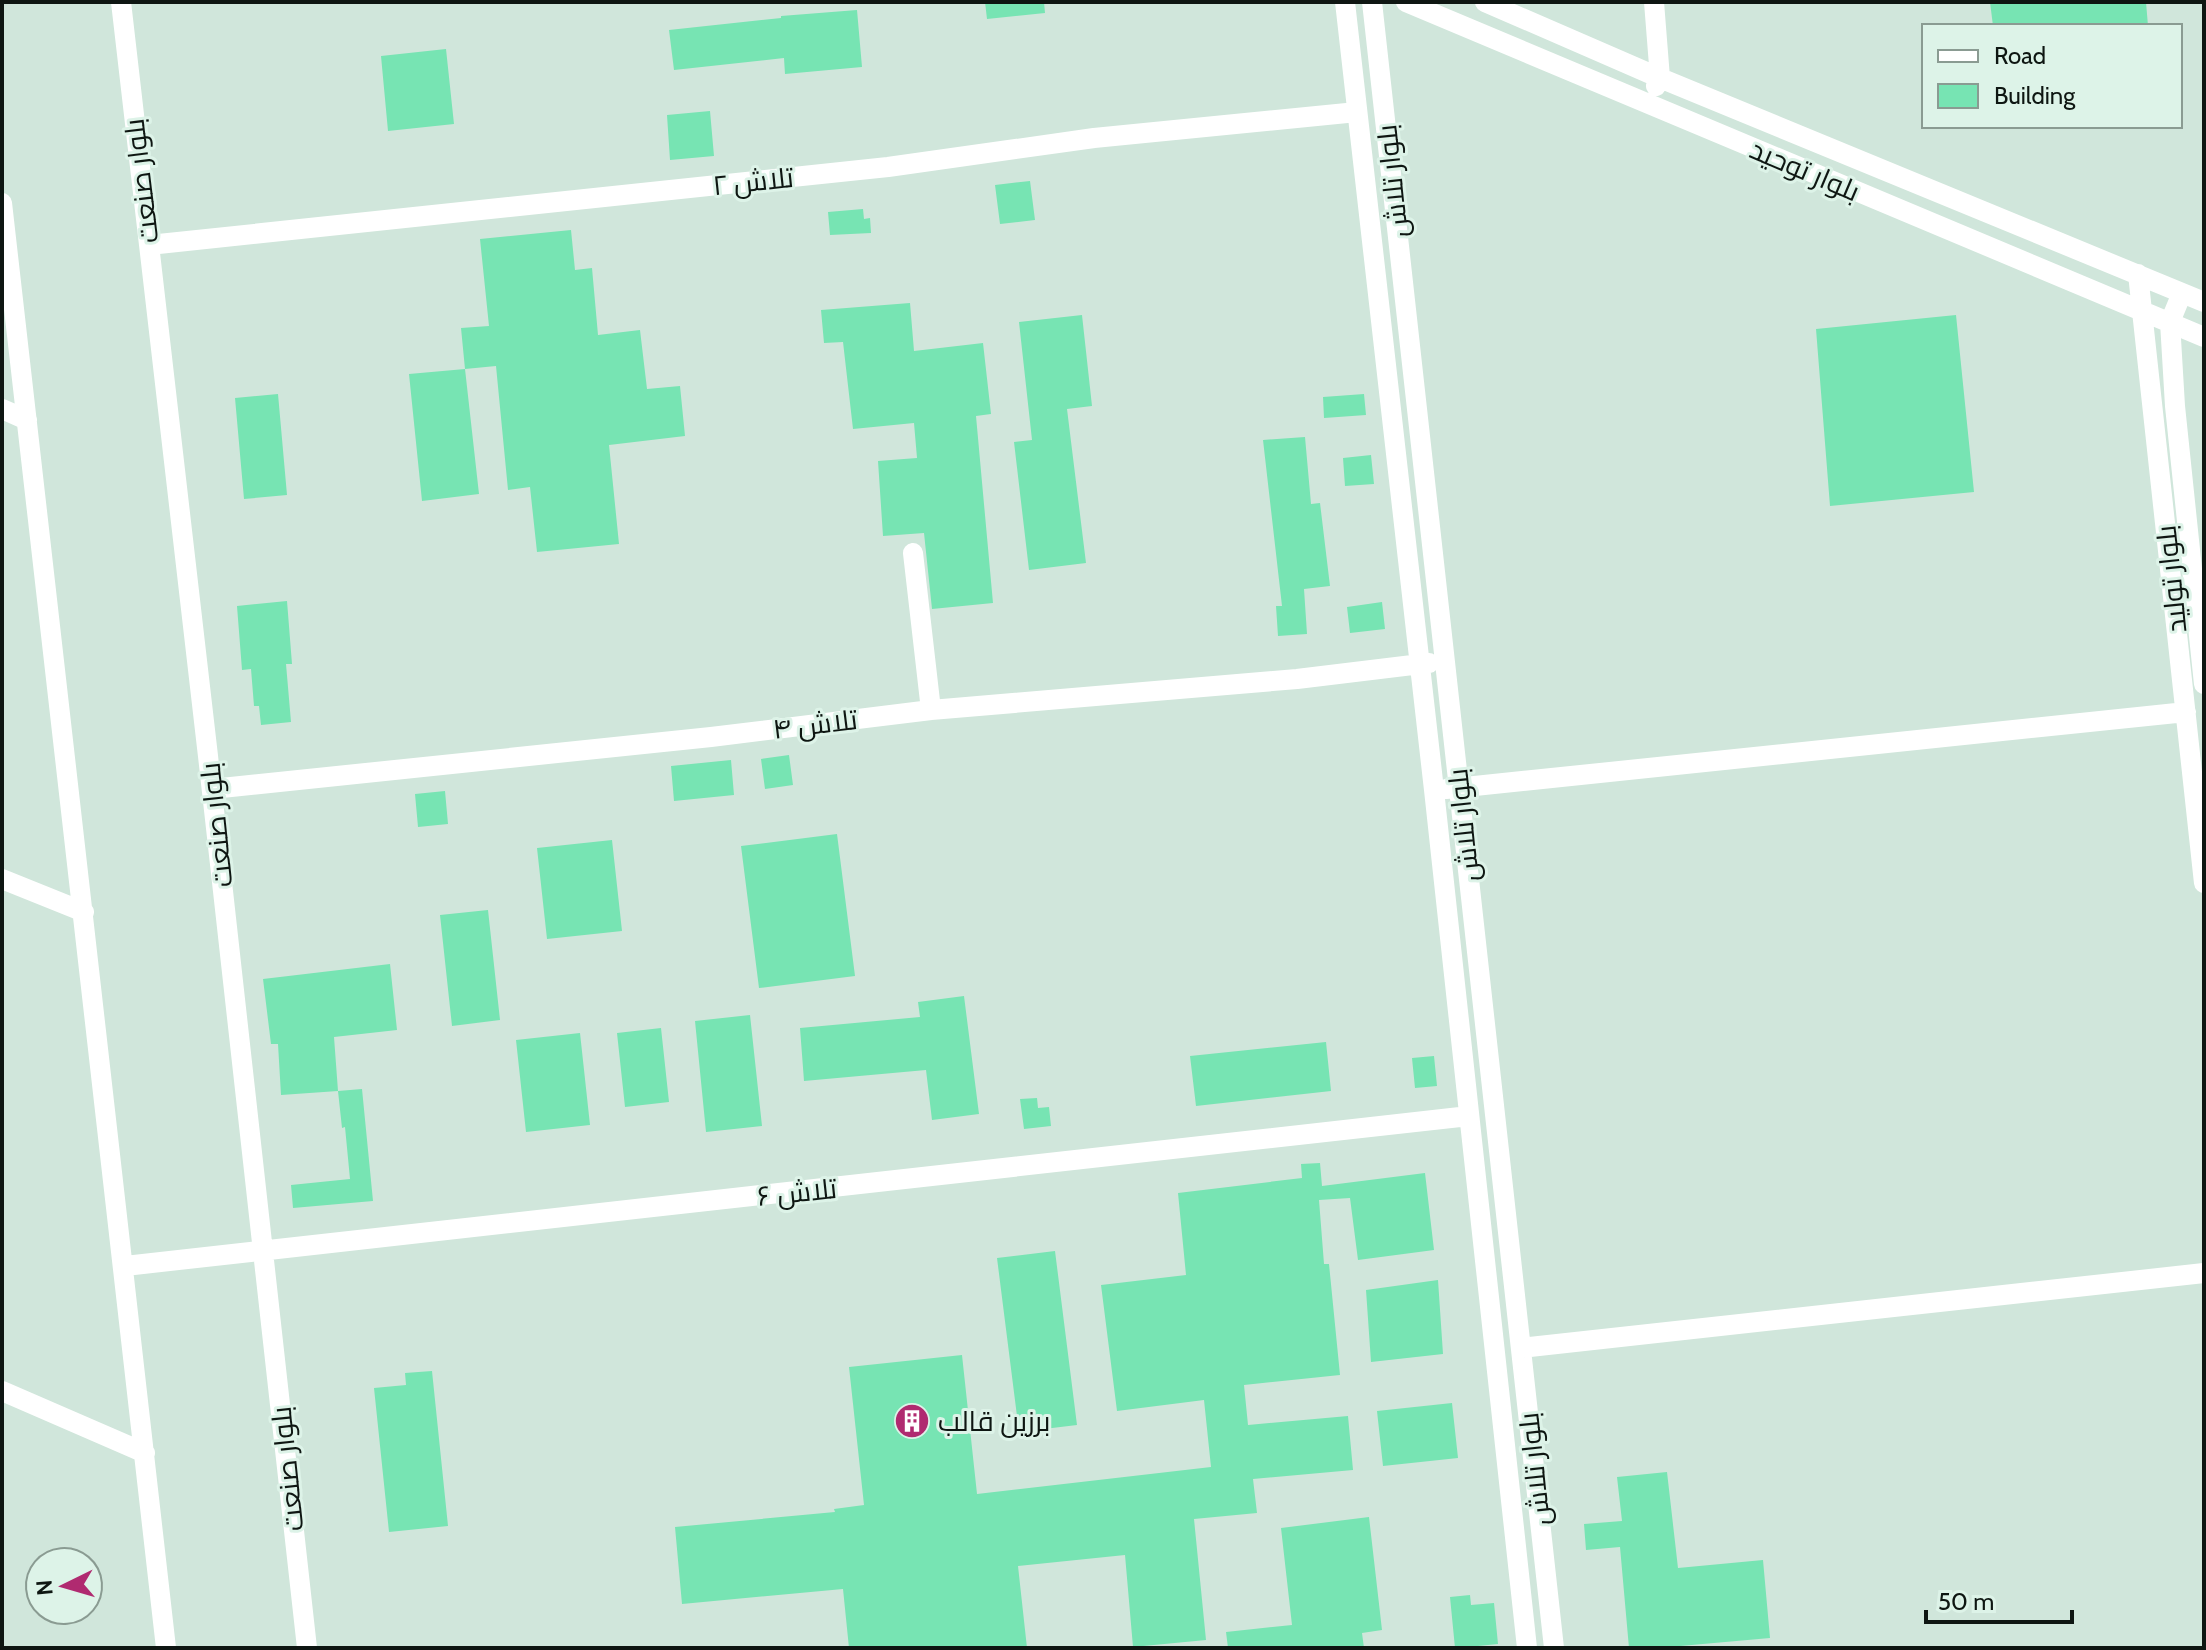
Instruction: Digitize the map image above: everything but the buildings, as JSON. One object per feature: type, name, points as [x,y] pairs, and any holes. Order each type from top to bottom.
[{"type":"street","name":"بلوار صنعت","points":[[121,2],[307,1648]]},
{"type":"street","name":"بلوار تلاش","points":[[1345,2],[1527,1648]]},
{"type":"street","name":"بلوار تلاش","points":[[1372,2],[1554,1648]]},
{"type":"street","name":"بلوار توحید","points":[[1406,2],[2204,337]]},
{"type":"street","name":"بلوار توحید","points":[[1485,2],[1660,78],[2204,302]]},
{"type":"street","points":[[1648,105],[1660,78],[1654,2]]},
{"type":"street","points":[[1348,34],[1375,31]]},
{"type":"street","name":"تلاش ۲","points":[[149,245],[888,167],[1094,138],[1357,112]]},
{"type":"street","points":[[2,203],[166,1648]]},
{"type":"street","name":"بلوار تولید","points":[[2138,274],[2186,712],[2199,793],[2204,883]]},
{"type":"street","name":"بلوار تولید","points":[[2182,293],[2170,322],[2175,406],[2204,684]]},
{"type":"street","points":[[2,409],[27,420]]},
{"type":"street","points":[[913,553],[931,710]]},
{"type":"street","points":[[2174,601],[2195,599]]},
{"type":"street","name":"تلاش ۴","points":[[212,789],[931,710],[1297,679],[1445,662]]},
{"type":"street","points":[[1434,790],[2186,712]]},
{"type":"street","points":[[2,879],[84,912]]},
{"type":"street","name":"تلاش ۶","points":[[125,1266],[1469,1116]]},
{"type":"street","points":[[1521,1348],[2204,1273]]},
{"type":"street","points":[[2,1391],[145,1453]]},
{"type":"place","name":"برزین قالب","points":[[912,1421]]}]
